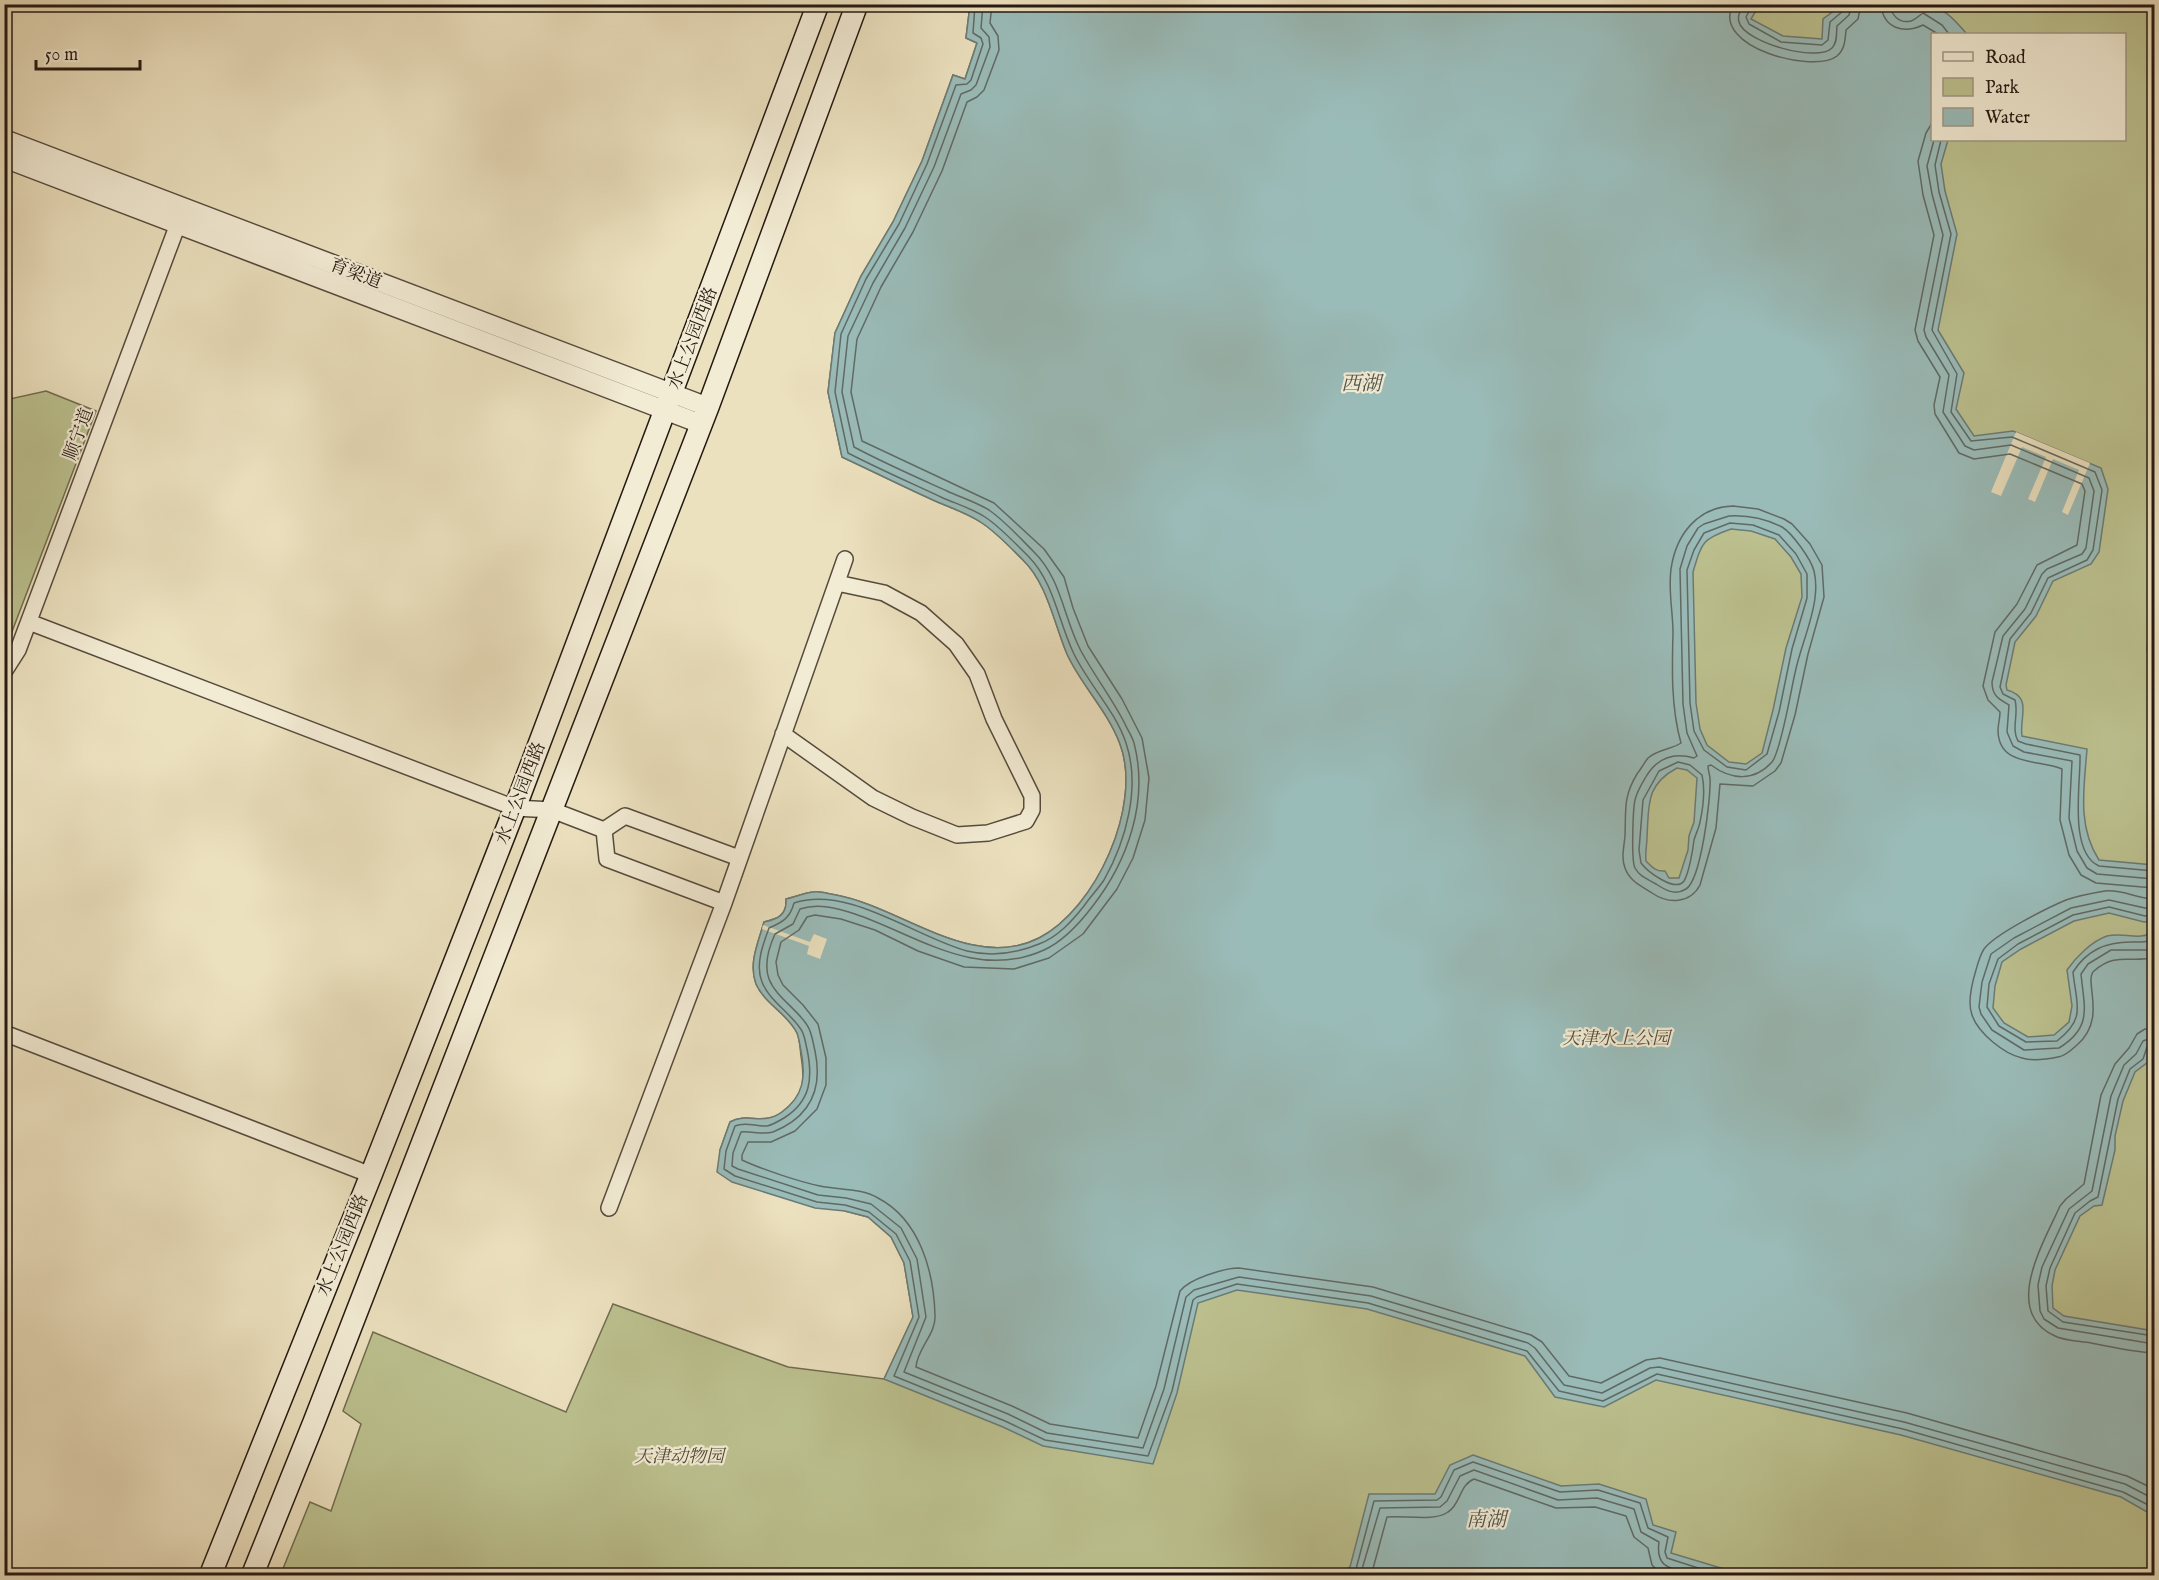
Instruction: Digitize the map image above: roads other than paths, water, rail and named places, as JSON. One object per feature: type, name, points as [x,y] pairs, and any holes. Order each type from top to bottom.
[{"type":"main road","name":"水上公园西路","points":[[210,1575],[371,1175],[514,808],[818,4]]},
{"type":"main road","name":"水上公园西路","points":[[252,1575],[308,1437],[705,415],[856,4]]},
{"type":"street","points":[[4,140],[181,215],[705,415]]},
{"type":"street","points":[[4,158],[181,215]]},
{"type":"street","name":"顺宁道","points":[[4,672],[18,650],[29,622],[181,215]]},
{"type":"street","points":[[609,1208],[724,903],[845,559]]},
{"type":"street","points":[[783,734],[873,798],[912,818],[957,835],[988,833],[1026,821],[1032,810],[1032,796],[994,719],[977,674],[956,644],[921,613],[884,593],[837,583]]},
{"type":"street","points":[[29,622],[514,808],[552,810],[603,830]]},
{"type":"street","points":[[603,830],[625,816],[739,858]]},
{"type":"street","points":[[603,830],[608,859],[724,903]]},
{"type":"street","points":[[4,1033],[371,1175]]},
{"type":"water","name":"西湖","points":[[1760,4],[1751,19],[1783,36],[1822,39],[1823,19],[1842,5],[1892,4],[1907,8],[1915,5],[1935,7],[1952,18],[1966,33],[1931,33],[1931,141],[1948,141],[1941,164],[1945,191],[1957,234],[1938,330],[1964,373],[1956,409],[1974,436],[2013,431],[2101,468],[2108,489],[2099,552],[2091,564],[2053,581],[2036,616],[2015,642],[2006,685],[2007,690],[2020,697],[2022,703],[2022,736],[2087,749],[2085,820],[2087,834],[2099,860],[2154,865],[2154,921],[2144,922],[2109,913],[2074,921],[2021,949],[2002,962],[1995,986],[1993,1008],[2004,1023],[2028,1037],[2054,1035],[2069,1022],[2072,1006],[2067,970],[2080,955],[2107,936],[2143,936],[2154,932],[2154,1042],[2148,1062],[2135,1072],[2123,1101],[2115,1136],[2115,1150],[2102,1205],[2094,1206],[2080,1216],[2055,1270],[2052,1286],[2053,1308],[2064,1316],[2154,1331],[2154,1516],[2121,1497],[1901,1435],[1656,1380],[1604,1407],[1555,1397],[1525,1356],[1367,1309],[1237,1290],[1198,1303],[1177,1393],[1153,1464],[1043,1446],[1003,1427],[884,1379],[913,1317],[904,1263],[891,1237],[868,1217],[845,1211],[815,1208],[732,1182],[717,1172],[720,1150],[730,1122],[743,1118],[762,1119],[775,1116],[789,1106],[802,1085],[803,1060],[797,1033],[788,1020],[760,991],[753,968],[764,922],[783,913],[786,899],[806,893],[822,892],[861,902],[962,942],[988,947],[1014,946],[1039,938],[1060,924],[1079,904],[1096,880],[1110,853],[1120,825],[1125,796],[1125,769],[1120,744],[1109,720],[1067,654],[1044,592],[1031,569],[998,536],[976,519],[842,457],[828,392],[835,333],[861,276],[893,222],[922,161],[953,75],[965,79],[977,43],[966,38],[970,5]],"holes":[[[1731,529],[1751,531],[1775,539],[1791,557],[1801,574],[1802,597],[1786,648],[1762,753],[1746,764],[1729,762],[1707,745],[1700,729],[1696,703],[1693,572],[1701,548],[1709,539]],[[1677,768],[1687,770],[1697,778],[1694,822],[1679,878],[1669,878],[1665,871],[1657,870],[1646,861],[1649,806],[1654,789],[1659,782]]]},
{"type":"water","points":[[2154,551],[2154,671],[2147,650]]},
{"type":"water","name":"南湖","points":[[1473,1455],[1561,1486],[1599,1484],[1646,1499],[1653,1525],[1676,1532],[1671,1553],[1744,1575],[1336,1575],[1350,1567],[1369,1494],[1435,1494],[1450,1465]]},
{"type":"park label","name":"天津水上公园","points":[[1616,1038]]},
{"type":"park label","name":"天津动物园","points":[[679,1456]]}]
